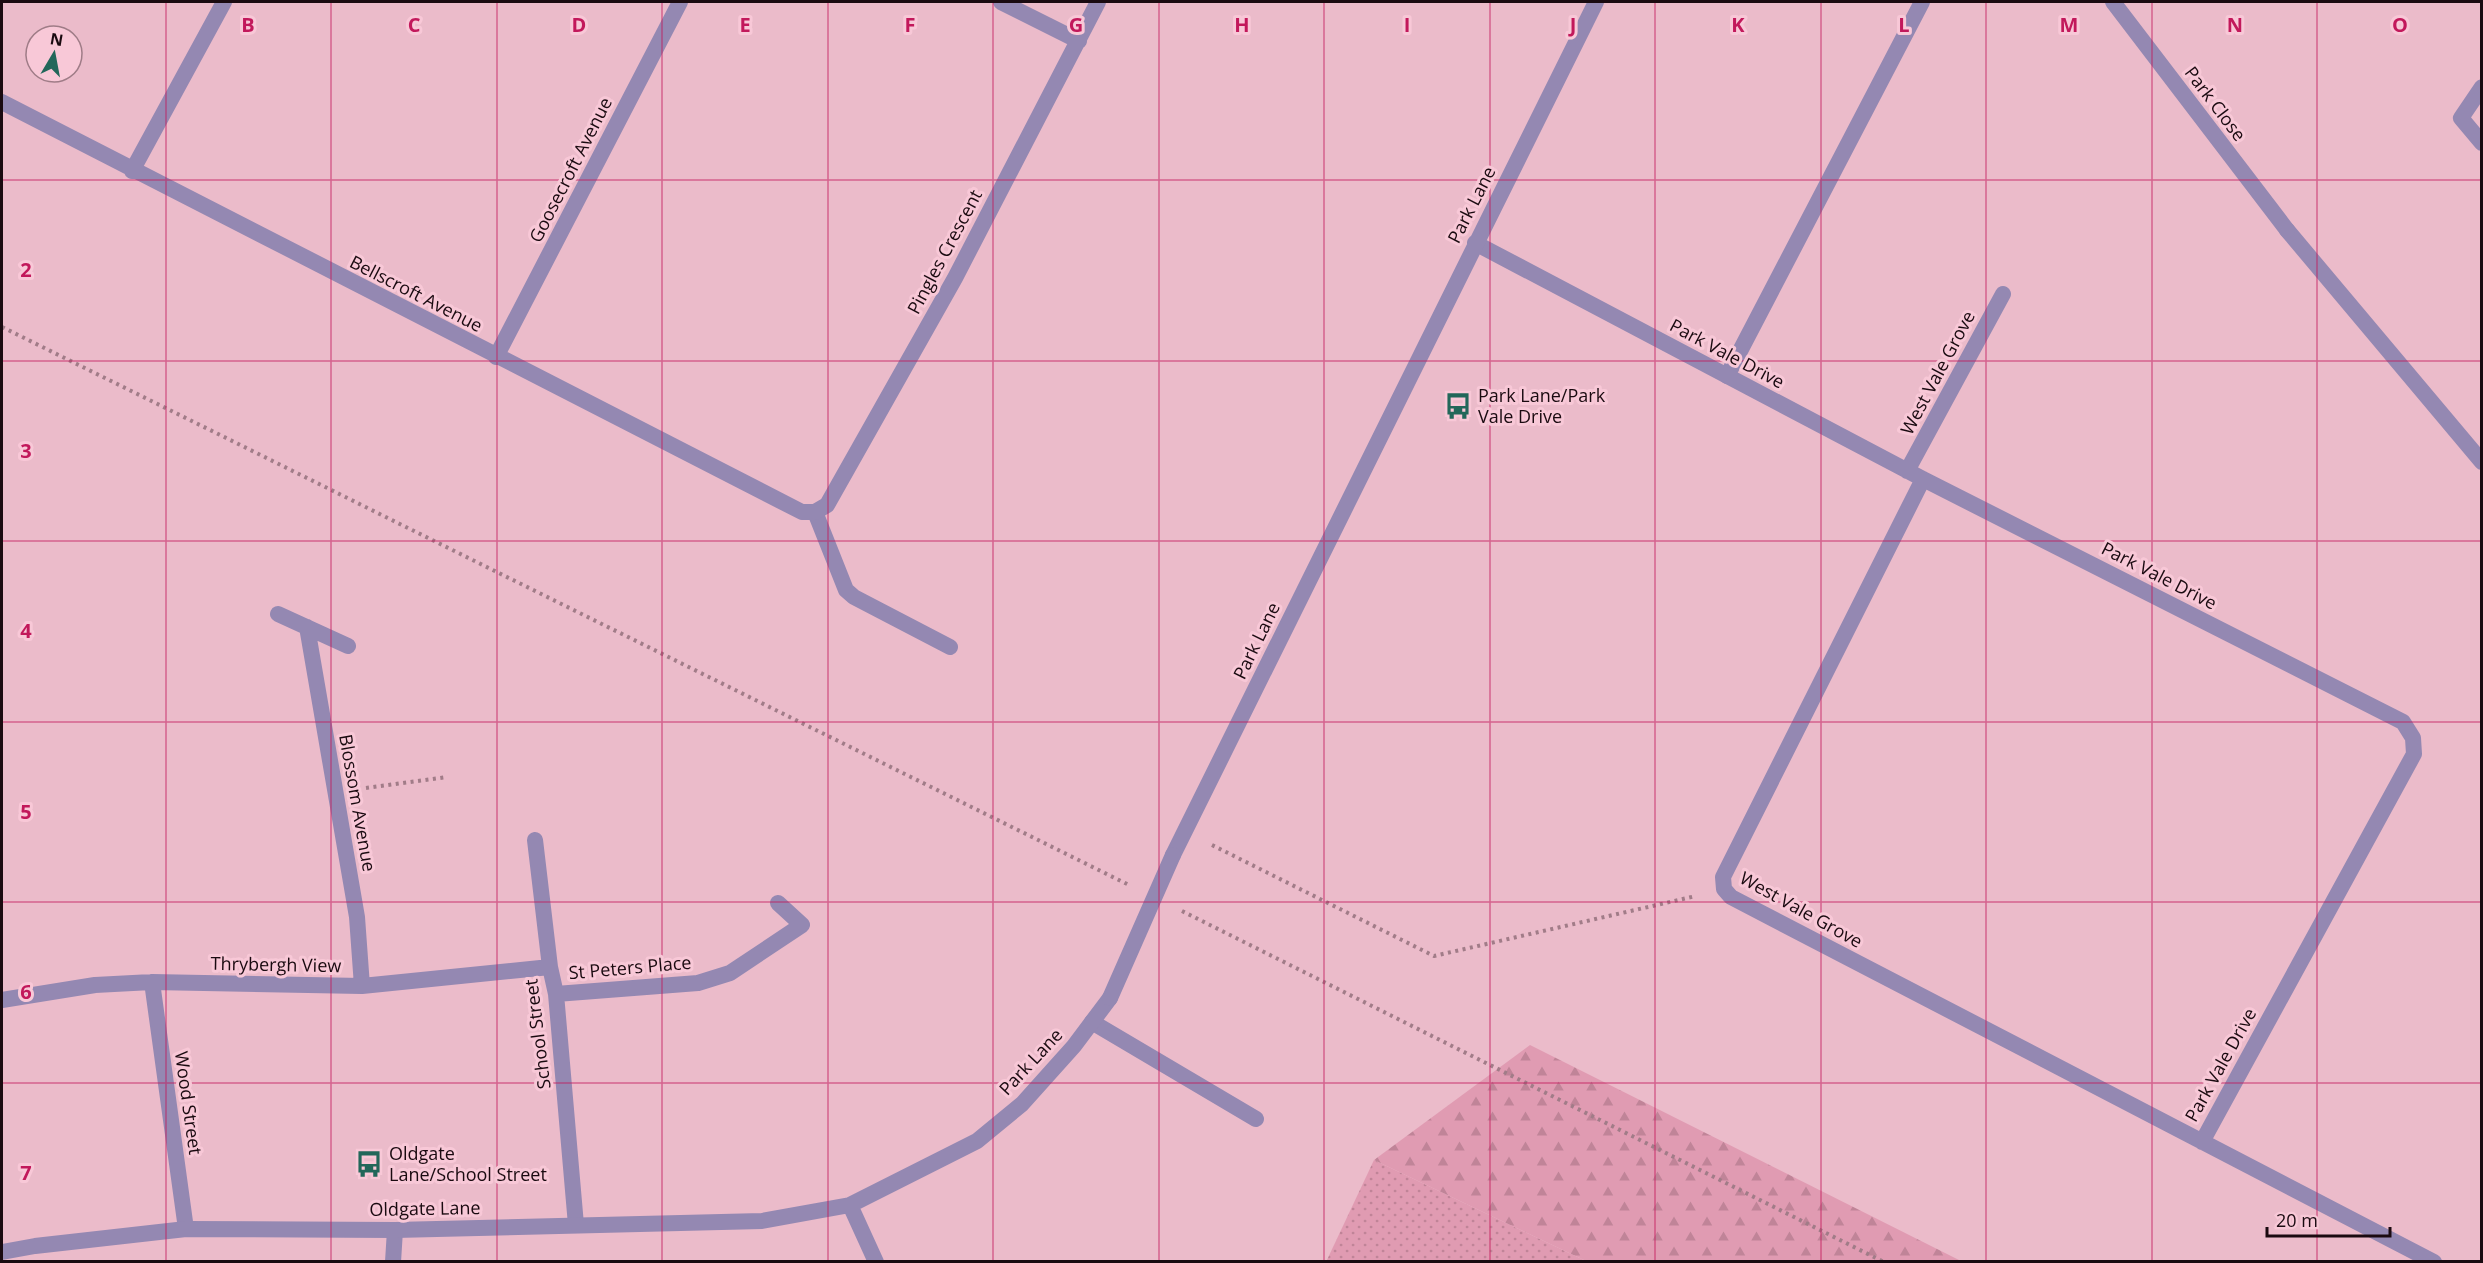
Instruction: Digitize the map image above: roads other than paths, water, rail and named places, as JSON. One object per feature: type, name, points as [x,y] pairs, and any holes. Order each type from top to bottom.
[{"type":"street","points":[[132,171],[224,2]]},
{"type":"street","name":"Goosecroft Avenue","points":[[496,357],[680,2]]},
{"type":"street","points":[[1001,2],[1079,41]]},
{"type":"street","name":"Pingles Crescent","points":[[815,512],[827,505],[955,278],[1098,2]]},
{"type":"street","name":"Park Lane","points":[[850,1205],[977,1141],[1022,1104],[1110,998],[1173,855],[1596,2]]},
{"type":"street","points":[[1727,376],[1922,2]]},
{"type":"street","name":"Park Close","points":[[2113,2],[2287,230],[2481,462]]},
{"type":"street","points":[[2481,87],[2461,118],[2481,143]]},
{"type":"street","name":"Bellscroft Avenue","points":[[2,102],[132,171],[802,512],[815,512]]},
{"type":"street","name":"Park Vale Drive","points":[[1475,243],[1923,479],[2403,722],[2413,738],[2414,754],[2202,1142]]},
{"type":"street","name":"West Vale Grove","points":[[1908,471],[2003,294]]},
{"type":"street","name":"West Vale Grove","points":[[1923,479],[1724,877],[1724,890],[1731,897],[2434,1262]]},
{"type":"street","points":[[815,512],[846,590],[854,597],[950,647]]},
{"type":"street","points":[[278,614],[348,646]]},
{"type":"street","name":"Blossom Avenue","points":[[307,627],[357,917],[362,986]]},
{"type":"street","name":"School Street","points":[[534,840],[550,967],[556,994],[576,1225]]},
{"type":"street","name":"St Peters Place","points":[[556,994],[698,983],[730,973],[802,925],[778,903]]},
{"type":"street","name":"Thrybergh View","points":[[2,1000],[95,985],[152,982],[362,986],[550,967]]},
{"type":"street","name":"Wood Street","points":[[152,982],[186,1229]]},
{"type":"street","points":[[1092,1022],[1256,1119]]},
{"type":"street","points":[[850,1205],[876,1262]]},
{"type":"street","name":"Oldgate Lane","points":[[2,1252],[34,1246],[186,1229],[395,1230],[762,1221],[850,1205]]},
{"type":"street","points":[[393,1262],[395,1230]]},
{"type":"place","name":"Park Lane/Park Vale Drive","points":[[1458,406]]},
{"type":"place","name":"Oldgate Lane/School Street","points":[[369,1164]]}]
